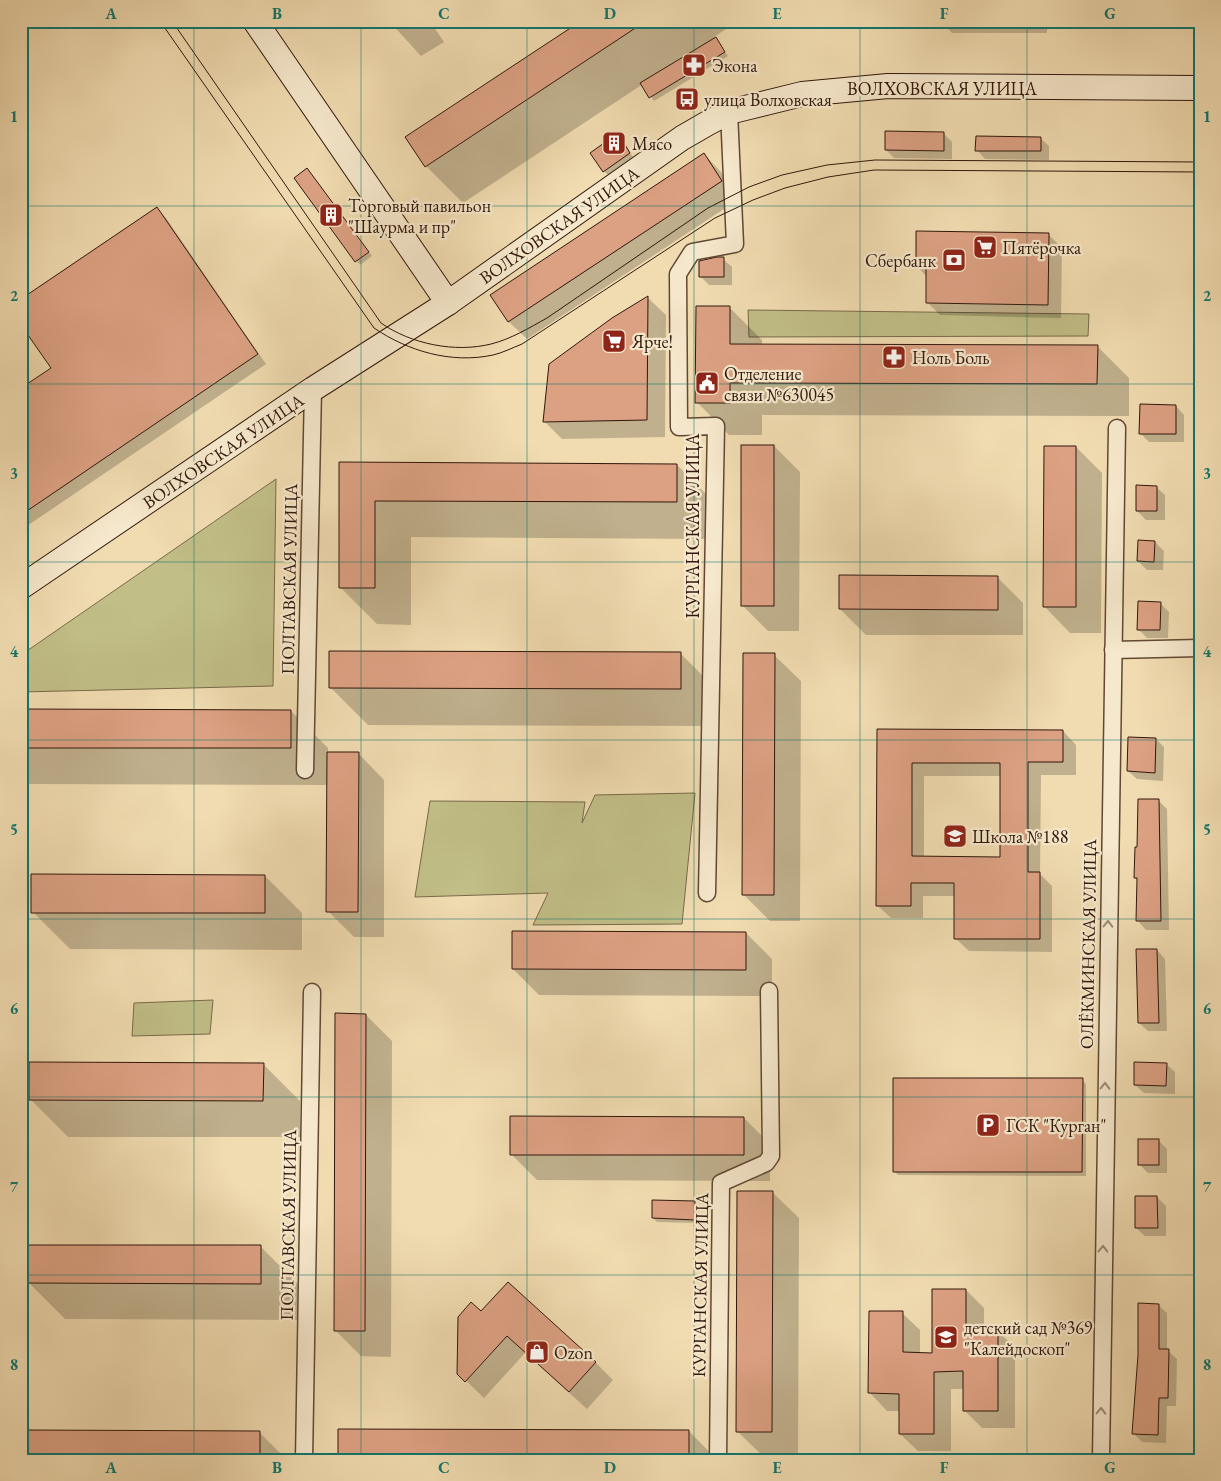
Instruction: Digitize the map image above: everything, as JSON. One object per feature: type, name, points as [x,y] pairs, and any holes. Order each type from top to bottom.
[{"type":"main road","points":[[255,21],[448,303]]},
{"type":"main road","name":"ВОЛХОВСКАЯ УЛИЦА","points":[[21,587],[313,390],[448,303],[682,138],[729,112],[802,94],[854,88],[1200,88]]},
{"type":"street","name":"КУРГАНСКАЯ УЛИЦА","points":[[707,893],[716,426],[679,427],[678,274],[692,252],[735,244],[729,112]]},
{"type":"street","name":"ПОЛТАВСКАЯ УЛИЦА","points":[[305,770],[313,390]]},
{"type":"street","name":"ОЛЁКМИНСКАЯ УЛИЦА","points":[[1100,1460],[1117,428]]},
{"type":"street","points":[[1113,650],[1200,648]]},
{"type":"street","name":"ПОЛТАВСКАЯ УЛИЦА","points":[[304,1460],[312,992]]},
{"type":"street","name":"КУРГАНСКАЯ УЛИЦА","points":[[718,1460],[721,1183],[766,1163],[771,1156],[769,992]]},
{"type":"shaded area","points":[[748,310],[1089,314],[1088,336],[749,337]]},
{"type":"shaded area","points":[[276,479],[273,686],[21,692],[21,655]]},
{"type":"shaded area","points":[[695,793],[682,924],[533,925],[548,893],[415,897],[430,801],[585,802],[582,823],[595,795]]},
{"type":"shaded area","points":[[213,1000],[210,1034],[132,1036],[134,1003]]},
{"type":"building","points":[[581,21],[646,21],[425,167],[405,137]]},
{"type":"building","points":[[716,37],[725,52],[649,98],[640,83]]},
{"type":"building","points":[[885,131],[944,132],[944,151],[885,150]]},
{"type":"building","name":"Мясо","points":[[618,133],[630,153],[603,172],[590,153]]},
{"type":"building","points":[[976,136],[1041,137],[1041,151],[975,151]]},
{"type":"building","points":[[704,153],[722,181],[508,322],[490,295]]},
{"type":"building","name":"Торговый павильон \"Шаурма и пр\"","points":[[307,168],[369,252],[355,262],[294,178]]},
{"type":"building","points":[[157,207],[258,354],[21,515],[21,388],[51,368],[21,325],[21,299]]},
{"type":"building","points":[[916,231],[1049,233],[1048,305],[926,303],[926,267],[916,267]]},
{"type":"building","points":[[724,257],[724,277],[699,277],[699,261]]},
{"type":"building","name":"Ярче!","points":[[648,296],[647,420],[543,422],[549,364],[612,318]]},
{"type":"building","points":[[696,306],[730,306],[730,344],[1098,345],[1097,384],[730,383],[730,403],[695,403]]},
{"type":"building","points":[[1140,404],[1176,405],[1176,434],[1139,434]]},
{"type":"building","points":[[741,445],[774,445],[774,606],[741,606]]},
{"type":"building","points":[[1044,446],[1076,446],[1076,607],[1043,607]]},
{"type":"building","points":[[339,462],[677,464],[677,502],[375,501],[375,588],[339,588]]},
{"type":"building","points":[[1136,485],[1157,486],[1157,511],[1136,511]]},
{"type":"building","points":[[1138,540],[1155,541],[1154,562],[1137,561]]},
{"type":"building","points":[[839,575],[998,576],[998,610],[839,609]]},
{"type":"building","points":[[1138,601],[1161,602],[1160,630],[1137,630]]},
{"type":"building","points":[[329,651],[681,652],[681,689],[329,688]]},
{"type":"building","points":[[743,653],[775,653],[774,895],[742,895]]},
{"type":"building","points":[[21,709],[291,710],[291,748],[21,748]]},
{"type":"building","points":[[877,729],[1063,730],[1063,762],[1028,762],[1028,872],[1040,872],[1040,939],[954,939],[954,883],[911,883],[911,906],[876,906]],"holes":[[[912,763],[1000,763],[1000,857],[912,856]]]},
{"type":"building","points":[[1128,737],[1156,738],[1155,773],[1127,771]]},
{"type":"building","points":[[327,752],[359,752],[358,912],[326,912]]},
{"type":"building","points":[[1138,799],[1159,799],[1161,921],[1136,921],[1137,878],[1134,878]]},
{"type":"building","points":[[31,874],[265,875],[265,913],[31,913]]},
{"type":"building","points":[[512,931],[746,932],[746,970],[512,969]]},
{"type":"building","points":[[1136,949],[1157,949],[1159,1023],[1138,1023]]},
{"type":"building","points":[[335,1013],[366,1014],[365,1331],[334,1331]]},
{"type":"building","points":[[29,1062],[264,1063],[263,1101],[29,1100]]},
{"type":"building","points":[[1134,1062],[1167,1063],[1166,1086],[1134,1085]]},
{"type":"building","name":"ГСК \"Курган\"","points":[[893,1078],[1083,1078],[1082,1172],[893,1172]]},
{"type":"building","points":[[510,1116],[744,1117],[744,1155],[510,1155]]},
{"type":"building","points":[[1138,1139],[1159,1139],[1159,1165],[1138,1165]]},
{"type":"building","points":[[737,1191],[773,1191],[772,1432],[736,1432]]},
{"type":"building","points":[[1135,1196],[1157,1196],[1158,1228],[1135,1228]]},
{"type":"building","points":[[652,1200],[695,1201],[695,1220],[652,1218]]},
{"type":"building","points":[[27,1245],[261,1245],[261,1284],[27,1283]]},
{"type":"building","points":[[508,1282],[596,1362],[569,1392],[507,1336],[465,1382],[457,1374],[458,1317],[471,1302],[481,1311]]},
{"type":"building","points":[[932,1289],[966,1289],[966,1329],[998,1329],[998,1411],[963,1411],[963,1371],[934,1372],[934,1434],[899,1434],[899,1394],[868,1393],[869,1311],[903,1311],[903,1352],[932,1353]]},
{"type":"building","points":[[1138,1303],[1159,1304],[1159,1349],[1169,1349],[1168,1398],[1159,1398],[1158,1435],[1132,1434],[1138,1355]]},
{"type":"building","points":[[338,1429],[689,1430],[689,1460],[338,1460]]},
{"type":"building","points":[[26,1430],[260,1431],[260,1460],[26,1460]]},
{"type":"tram line","points":[[160,21],[374,328],[401,343],[431,354],[461,358],[477,357],[493,355],[522,344],[715,218],[753,200],[785,188],[828,177],[874,170],[1200,172]]},
{"type":"tram line","points":[[172,21],[381,323],[419,341],[448,347],[477,347],[520,333],[547,318],[708,208],[749,187],[782,175],[827,165],[875,160],[1200,162]]},
{"type":"place","name":"Экона","points":[[694,65]]},
{"type":"place","name":"улица Волховская","points":[[687,99]]},
{"type":"place","name":"Мясо","points":[[614,143]]},
{"type":"place","name":"Торговый павильон \"Шаурма и пр\"","points":[[331,215]]},
{"type":"place","name":"Пятёрочка","points":[[985,247]]},
{"type":"place","name":"Сбербанк","points":[[954,260]]},
{"type":"place","name":"Ярче!","points":[[614,341]]},
{"type":"place","name":"Ноль Боль","points":[[894,357]]},
{"type":"place","name":"Отделение связи №630045","points":[[707,383]]},
{"type":"place","name":"Школа №188","points":[[955,836]]},
{"type":"place","name":"ГСК \"Курган\"","points":[[988,1125]]},
{"type":"place","name":"детский сад №369 \"Калейдоскоп\"","points":[[946,1337]]},
{"type":"place","name":"Ozon","points":[[537,1352]]}]
